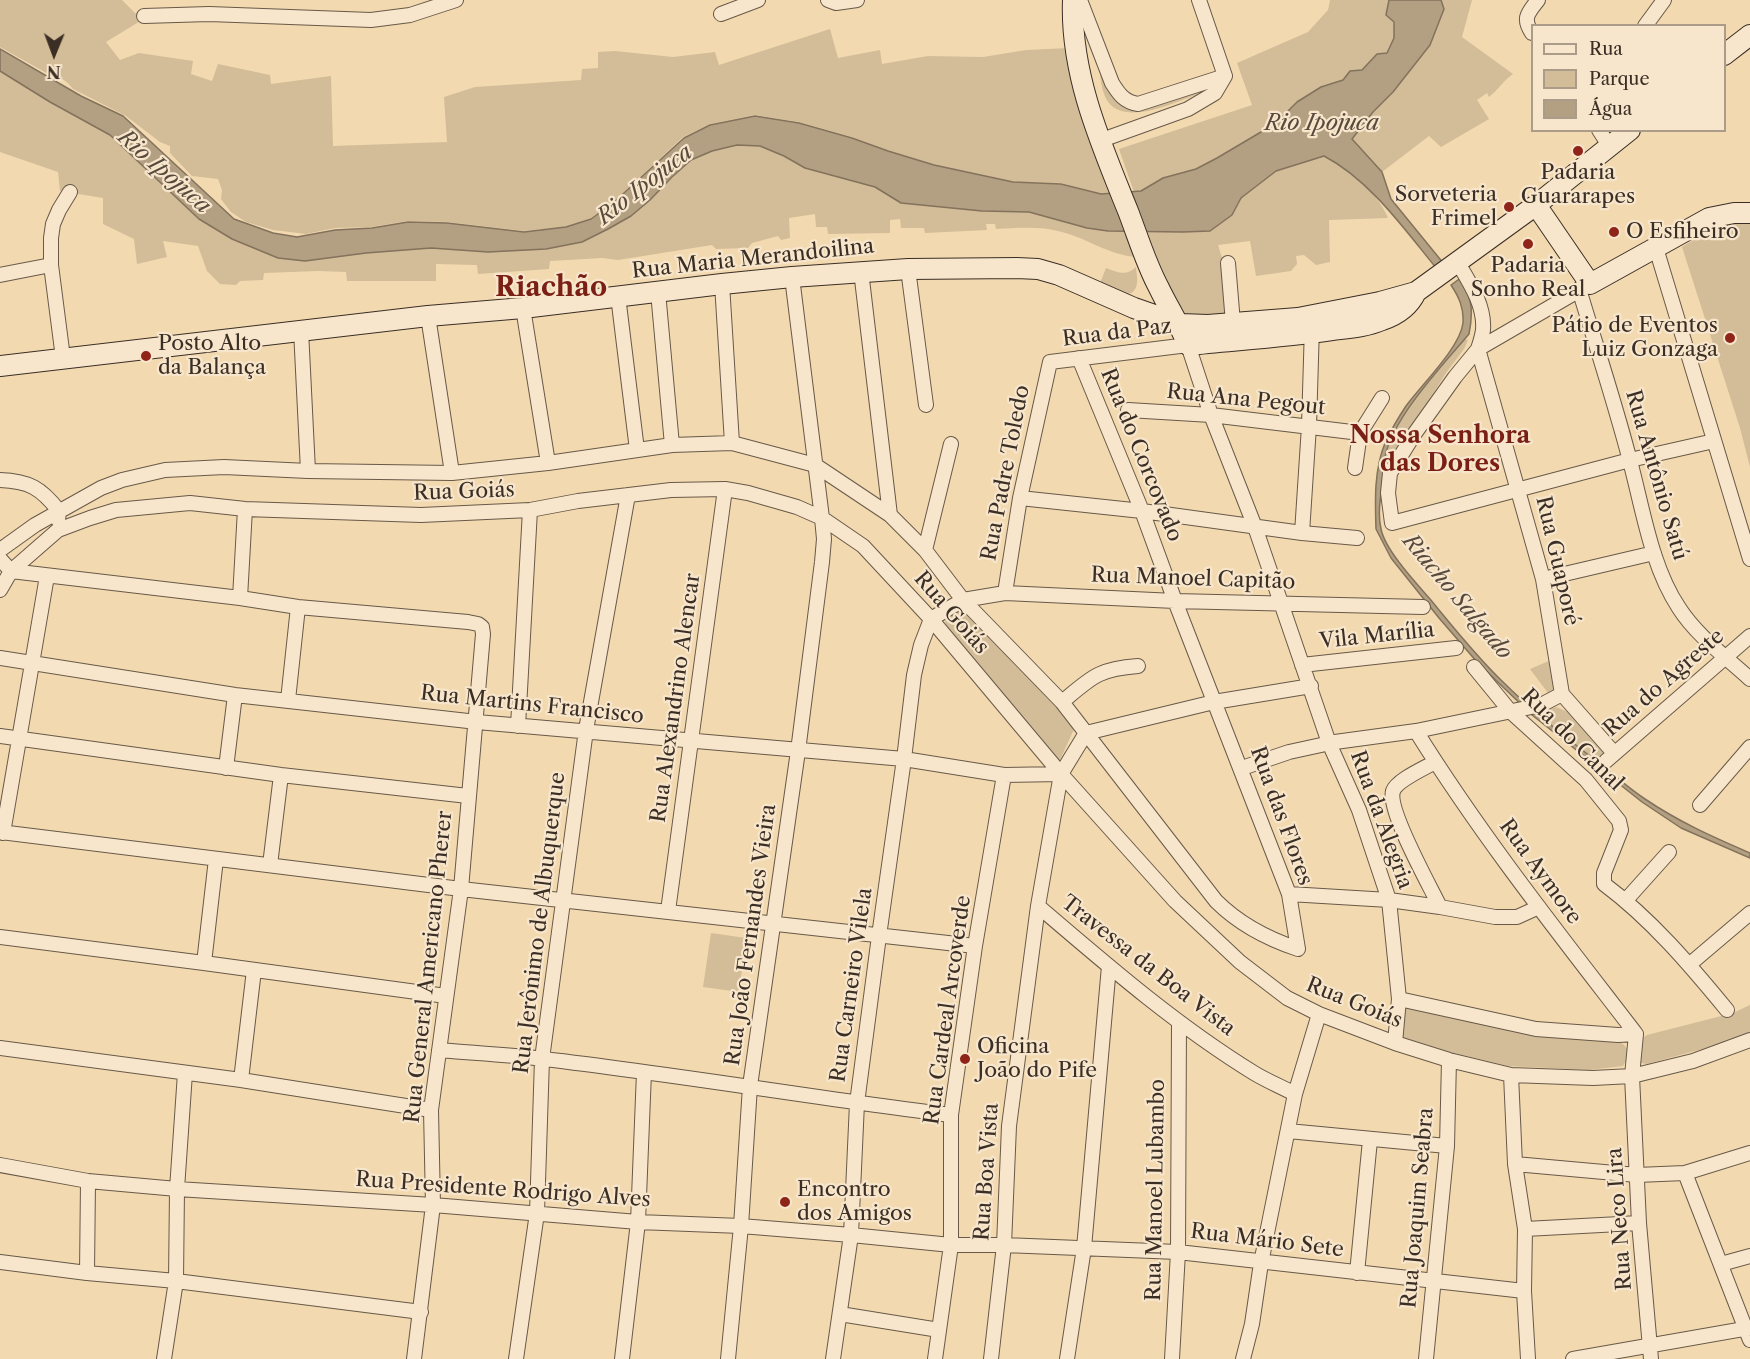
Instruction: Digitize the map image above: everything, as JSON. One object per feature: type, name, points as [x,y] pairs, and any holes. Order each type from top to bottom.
[{"type":"main road","points":[[1073,0],[1077,52],[1083,86],[1102,147],[1157,285],[1180,324],[1188,345],[1312,324],[1421,288],[1536,205],[1605,139],[1624,132]]},
{"type":"main road","points":[[1726,54],[1750,35]]},
{"type":"main road","points":[[1536,205],[1584,287],[1709,218],[1734,213],[1750,213]]},
{"type":"main road","name":"Rua Maria Merandoilina","points":[[0,366],[301,330],[524,308],[722,284],[908,269],[1038,269],[1059,275],[1180,324],[1312,324]]},
{"type":"main road","points":[[1121,302],[1143,296],[1157,285]]},
{"type":"street","points":[[144,16],[209,7],[371,20],[410,15],[456,0]]},
{"type":"street","points":[[721,14],[758,0]]},
{"type":"street","points":[[828,0],[836,3],[857,0]]},
{"type":"street","points":[[1080,0],[1112,83],[1120,96],[1129,103],[1138,104],[1225,76]]},
{"type":"street","points":[[1102,147],[1188,109],[1215,93],[1225,76],[1199,0]]},
{"type":"street","points":[[1531,30],[1527,17],[1538,0]]},
{"type":"street","points":[[1646,24],[1664,0]]},
{"type":"street","points":[[63,358],[51,265],[51,238],[53,224],[70,192]]},
{"type":"street","points":[[1656,248],[1750,559]]},
{"type":"street","points":[[1228,263],[1233,323]]},
{"type":"street","points":[[0,275],[51,265]]},
{"type":"street","name":"Rua Guaporé","points":[[1453,266],[1472,286],[1482,314],[1483,331],[1478,349],[1543,579],[1562,694]]},
{"type":"street","points":[[908,269],[926,405]]},
{"type":"street","points":[[861,271],[890,515]]},
{"type":"street","name":"Rua João Fernandes Vieira","points":[[728,1359],[741,1226],[750,1086],[798,751],[822,562],[822,518],[792,277]]},
{"type":"street","points":[[722,284],[732,442]]},
{"type":"street","points":[[1584,287],[1478,349],[1455,377],[1390,473],[1388,493],[1392,523],[1630,460],[1714,441]]},
{"type":"street","name":"Rua Antônio Satú","points":[[1584,287],[1654,554],[1678,607],[1691,624],[1750,679]]},
{"type":"street","points":[[658,292],[672,445]]},
{"type":"street","points":[[618,296],[637,450]]},
{"type":"street","points":[[524,308],[548,464]]},
{"type":"street","points":[[428,316],[452,473]]},
{"type":"street","points":[[1302,533],[1309,426],[1312,324]]},
{"type":"street","points":[[301,330],[308,471]]},
{"type":"street","name":"Rua da Paz","points":[[1050,362],[1188,345]]},
{"type":"street","name":"Rua da Alegria","points":[[1188,345],[1255,527],[1329,743],[1359,810],[1389,900],[1399,999],[1395,1043]]},
{"type":"street","name":"Rua do Corcovado","points":[[1079,358],[1142,511],[1215,702]]},
{"type":"street","name":"Rua Padre Toledo","points":[[1005,592],[1020,498],[1050,362]]},
{"type":"street","points":[[1355,468],[1360,433],[1382,398]]},
{"type":"street","name":"Rua Ana Pegout","points":[[1128,410],[1212,415],[1360,433]]},
{"type":"street","name":"Rua Goiás","points":[[0,550],[25,531],[101,488],[122,480],[165,470],[224,467],[452,473],[548,464],[672,445],[732,442],[815,465],[890,515],[925,550],[963,600],[1062,702],[1216,901],[1226,911],[1274,941],[1298,949]]},
{"type":"street","points":[[925,550],[951,444]]},
{"type":"street","points":[[0,480],[29,484],[42,492],[59,511],[58,530]]},
{"type":"street","name":"Rua Goiás","points":[[0,590],[11,571],[58,530],[116,510],[190,503],[245,509],[421,515],[530,510],[671,490],[725,489],[748,493],[787,504],[822,518],[863,546],[931,619],[1061,774],[1175,901],[1232,954],[1287,998],[1319,1014],[1395,1043],[1449,1060],[1511,1075],[1593,1078],[1632,1076],[1693,1061],[1750,1040]]},
{"type":"street","name":"Rua Alexandrino Alencar","points":[[668,911],[725,489]]},
{"type":"street","name":"Rua Jerônimo de Albuquerque","points":[[516,1359],[537,1213],[542,1059],[586,730],[628,495]]},
{"type":"street","points":[[1020,498],[1142,511],[1302,533],[1357,537]]},
{"type":"street","points":[[240,598],[245,509]]},
{"type":"street","points":[[518,726],[530,510]]},
{"type":"street","points":[[1543,579],[1654,554]]},
{"type":"street","points":[[0,559],[11,571],[298,607],[288,700]]},
{"type":"street","points":[[47,576],[20,739],[1,832],[461,889],[975,946]]},
{"type":"street","name":"Rua Manoel Capitão","points":[[931,619],[963,600],[1005,592],[1175,601],[1423,607]]},
{"type":"street","name":"Rua General Americano Pherer","points":[[298,607],[468,622],[482,627],[477,722],[468,796],[461,889],[431,1110],[433,1205],[414,1359]]},
{"type":"street","name":"Rua Carneiro Vilela","points":[[833,1359],[852,1235],[857,1103],[879,936],[914,675],[921,645],[931,619]]},
{"type":"street","name":"Rua do Agreste","points":[[1562,694],[1610,757],[1750,636]]},
{"type":"street","name":"Vila Marília","points":[[1302,665],[1456,648]]},
{"type":"street","name":"Rua Martins Francisco","points":[[0,658],[235,695],[477,722],[904,759],[1004,775],[1061,774]]},
{"type":"street","points":[[1062,702],[1095,675],[1116,668],[1138,666]]},
{"type":"street","name":"Rua do Canal","points":[[1474,667],[1512,711],[1586,780],[1619,821],[1621,830],[1604,873],[1604,884],[1626,900]]},
{"type":"street","points":[[1061,774],[1086,733],[1215,702],[1311,686]]},
{"type":"street","points":[[1242,768],[1289,752],[1329,743],[1416,731],[1540,705],[1562,694]]},
{"type":"street","points":[[226,768],[235,695]]},
{"type":"street","name":"Rua das Flores","points":[[1215,702],[1289,894],[1298,949]]},
{"type":"street","name":"Rua Aymore","points":[[1416,731],[1435,762],[1539,907],[1636,1034]]},
{"type":"street","points":[[0,736],[226,768],[468,796]]},
{"type":"street","points":[[1700,805],[1750,747]]},
{"type":"street","points":[[1435,762],[1402,781],[1393,791],[1392,799],[1400,824],[1440,907]]},
{"type":"street","name":"Rua Boa Vista","points":[[991,1359],[1004,1245],[1009,1126],[1038,906],[1061,774]]},
{"type":"street","points":[[270,865],[281,775]]},
{"type":"street","name":"Rua Cardeal Arcoverde","points":[[935,1359],[951,1245],[951,1115],[975,946],[1004,775]]},
{"type":"street","points":[[1669,852],[1626,900],[1690,964],[1727,1010]]},
{"type":"street","points":[[204,963],[216,859]]},
{"type":"street","points":[[1289,894],[1389,900],[1496,917],[1517,917],[1539,907]]},
{"type":"street","name":"Travessa da Boa Vista","points":[[1038,906],[1179,1022],[1255,1073],[1295,1094]]},
{"type":"street","points":[[1690,964],[1750,913]]},
{"type":"street","points":[[0,938],[446,996]]},
{"type":"street","points":[[1067,1359],[1084,1248],[1109,966]]},
{"type":"street","points":[[241,1080],[254,970]]},
{"type":"street","name":"Rua Goiás","points":[[1399,999],[1536,1029],[1618,1035],[1636,1034]]},
{"type":"street","points":[[1243,1359],[1252,1324],[1261,1263],[1295,1094],[1319,1014]]},
{"type":"street","name":"Rua Manoel Lubambo","points":[[1172,1359],[1178,1252],[1179,1022]]},
{"type":"street","name":"Rua Neco Lira","points":[[1636,1034],[1632,1076],[1639,1223],[1650,1352]]},
{"type":"street","points":[[0,1048],[241,1080],[431,1110]]},
{"type":"street","points":[[439,1050],[542,1059],[645,1072],[951,1115]]},
{"type":"street","name":"Rua Joaquim Seabra","points":[[1425,1359],[1447,1146],[1449,1060]]},
{"type":"street","points":[[622,1359],[639,1222],[645,1072]]},
{"type":"street","points":[[164,1359],[176,1281],[177,1189],[185,1073]]},
{"type":"street","points":[[1511,1075],[1515,1164],[1526,1229],[1524,1291],[1528,1359]]},
{"type":"street","points":[[1288,1131],[1447,1146]]},
{"type":"street","points":[[1357,1273],[1370,1140]]},
{"type":"street","points":[[1515,1164],[1637,1175],[1685,1173],[1750,1154]]},
{"type":"street","name":"Rua Presidente Rodrigo Alves","points":[[0,1165],[88,1181],[177,1189],[433,1205],[639,1222],[741,1226],[951,1245],[1004,1245]]},
{"type":"street","points":[[1573,1359],[1650,1352],[1749,1332],[1685,1173]]},
{"type":"street","points":[[87,1273],[88,1181]]},
{"type":"street","points":[[1526,1229],[1639,1223]]},
{"type":"street","name":"Rua Mário Sete","points":[[1004,1245],[1178,1252],[1524,1291]]},
{"type":"street","points":[[1721,1264],[1750,1256]]},
{"type":"street","points":[[0,1262],[176,1281],[420,1312]]},
{"type":"street","points":[[840,1314],[939,1330]]},
{"type":"green space","points":[[0,0],[122,0],[142,20],[106,42],[120,60],[139,53],[193,61],[191,74],[212,81],[218,64],[270,75],[271,84],[331,76],[333,146],[447,142],[444,97],[475,87],[581,80],[582,69],[598,68],[598,52],[615,51],[673,57],[715,52],[719,65],[830,29],[838,58],[880,50],[882,64],[928,56],[983,57],[1026,50],[1069,48],[1112,193],[1101,194],[1061,183],[1014,182],[934,165],[799,122],[755,115],[710,124],[683,137],[612,203],[591,218],[566,227],[524,231],[447,222],[408,221],[371,227],[335,228],[306,234],[273,230],[246,222],[231,212],[221,199],[222,190],[218,179],[192,176],[170,153],[170,146],[160,142],[126,116],[73,89],[66,81],[50,75],[0,47]]},
{"type":"green space","points":[[1330,0],[1389,0],[1386,15],[1394,22],[1394,38],[1387,54],[1377,54],[1362,70],[1350,71],[1343,80],[1321,87],[1297,102],[1280,119],[1261,132],[1217,158],[1196,169],[1163,178],[1141,191],[1134,192],[1119,149],[1252,105],[1237,63],[1308,32],[1328,10]]},
{"type":"green space","points":[[1441,0],[1472,0],[1462,37],[1513,74],[1489,97],[1487,93],[1477,100],[1489,119],[1441,147],[1429,136],[1382,172],[1352,139],[1430,45],[1444,9]]},
{"type":"green space","points":[[1099,47],[1129,103],[1205,83],[1201,93],[1163,107],[1148,111],[1121,111],[1111,105],[1102,89]]},
{"type":"green space","points":[[0,71],[110,135],[199,219],[305,261],[431,248],[488,252],[546,249],[582,242],[631,216],[691,160],[712,151],[737,145],[760,146],[805,168],[875,187],[901,203],[982,211],[1029,212],[1087,228],[1126,231],[1137,257],[1117,253],[1054,230],[996,229],[995,224],[986,224],[987,230],[925,233],[924,228],[901,228],[900,219],[890,220],[890,233],[828,234],[827,227],[816,227],[815,214],[789,218],[790,238],[781,240],[778,236],[752,243],[748,248],[716,249],[712,245],[618,260],[602,258],[550,261],[549,269],[478,274],[477,265],[436,264],[436,281],[347,281],[346,272],[318,271],[264,273],[263,280],[240,281],[236,285],[220,284],[207,271],[198,246],[163,241],[167,257],[137,264],[134,239],[103,224],[103,198],[60,191],[58,172],[0,152]]},
{"type":"green space","points":[[1324,156],[1362,182],[1377,199],[1388,218],[1329,220],[1330,262],[1316,265],[1304,255],[1296,256],[1297,264],[1291,271],[1256,276],[1250,241],[1218,245],[1222,258],[1228,320],[1184,316],[1176,310],[1145,231],[1232,215],[1241,198],[1276,171]]},
{"type":"green space","name":"Pátio de Eventos Luiz Gonzaga","points":[[1750,221],[1750,467],[1740,428],[1682,247],[1716,226]]},
{"type":"green space","points":[[1136,267],[1137,283],[1131,293],[1121,294],[1099,286],[1106,268],[1125,273]]},
{"type":"green space","points":[[1465,339],[1468,340],[1464,349],[1446,373],[1386,469],[1384,468],[1387,452],[1404,417],[1428,383]]},
{"type":"green space","points":[[958,608],[965,608],[1056,702],[1075,727],[1059,762],[948,631],[945,622],[946,614]]},
{"type":"green space","points":[[1551,660],[1555,689],[1548,693],[1530,669]]},
{"type":"green space","points":[[1556,707],[1568,712],[1607,755],[1599,763],[1537,713]]},
{"type":"green space","points":[[711,933],[746,938],[739,992],[703,987]]},
{"type":"green space","points":[[1750,1005],[1750,1036],[1647,1064],[1641,1063],[1641,1039],[1647,1035],[1733,1013]]},
{"type":"green space","points":[[1408,1008],[1618,1040],[1625,1046],[1628,1054],[1623,1066],[1589,1070],[1508,1066],[1450,1052],[1402,1037],[1402,1010]]},
{"type":"water","name":"Rio Ipojuca","points":[[1389,0],[1441,0],[1444,9],[1430,45],[1352,139],[1382,172],[1391,199],[1444,264],[1437,269],[1372,192],[1341,166],[1324,156],[1276,171],[1241,198],[1232,215],[1210,231],[1108,231],[1087,228],[1029,212],[982,211],[901,203],[875,187],[805,168],[760,146],[737,145],[712,151],[691,160],[631,216],[582,242],[546,249],[488,252],[431,248],[305,261],[278,258],[232,239],[199,219],[110,135],[0,71],[0,49],[81,96],[123,116],[234,219],[273,233],[297,237],[335,230],[372,228],[408,222],[447,223],[524,232],[566,227],[591,219],[613,203],[684,138],[710,125],[755,116],[799,123],[934,165],[1013,182],[1061,184],[1101,194],[1141,191],[1163,178],[1196,169],[1217,158],[1261,132],[1280,119],[1297,102],[1321,87],[1343,80],[1350,71],[1362,70],[1377,54],[1387,53],[1394,38],[1394,22],[1386,15]]},
{"type":"water","points":[[1462,277],[1471,304],[1469,334],[1403,416],[1386,453],[1384,469],[1387,471],[1381,492],[1380,522],[1388,547],[1474,651],[1502,681],[1559,732],[1639,795],[1683,822],[1750,853],[1750,858],[1681,828],[1642,802],[1532,715],[1477,662],[1439,618],[1391,558],[1376,529],[1376,485],[1381,453],[1403,411],[1455,344],[1463,318],[1459,298],[1451,285]]},
{"type":"place","name":"Padaria Guararapes","points":[[1578,151]]},
{"type":"place","name":"Sorveteria Frimel","points":[[1509,207]]},
{"type":"place","name":"O Esfiheiro","points":[[1614,232]]},
{"type":"place","name":"Padaria Sonho Real","points":[[1528,244]]},
{"type":"place","name":"Pátio de Eventos Luiz Gonzaga","points":[[1730,338]]},
{"type":"place","name":"Posto Alto da Balança","points":[[146,356]]},
{"type":"place","name":"Oficina João do Pife","points":[[965,1059]]},
{"type":"place","name":"Encontro dos Amigos","points":[[785,1202]]},
{"type":"district","name":"Riachão","points":[[551,288]]},
{"type":"district","name":"Nossa Senhora das Dores","points":[[1440,450]]},
{"type":"water label","name":"Riacho Salgado","points":[[1457,597]]}]
